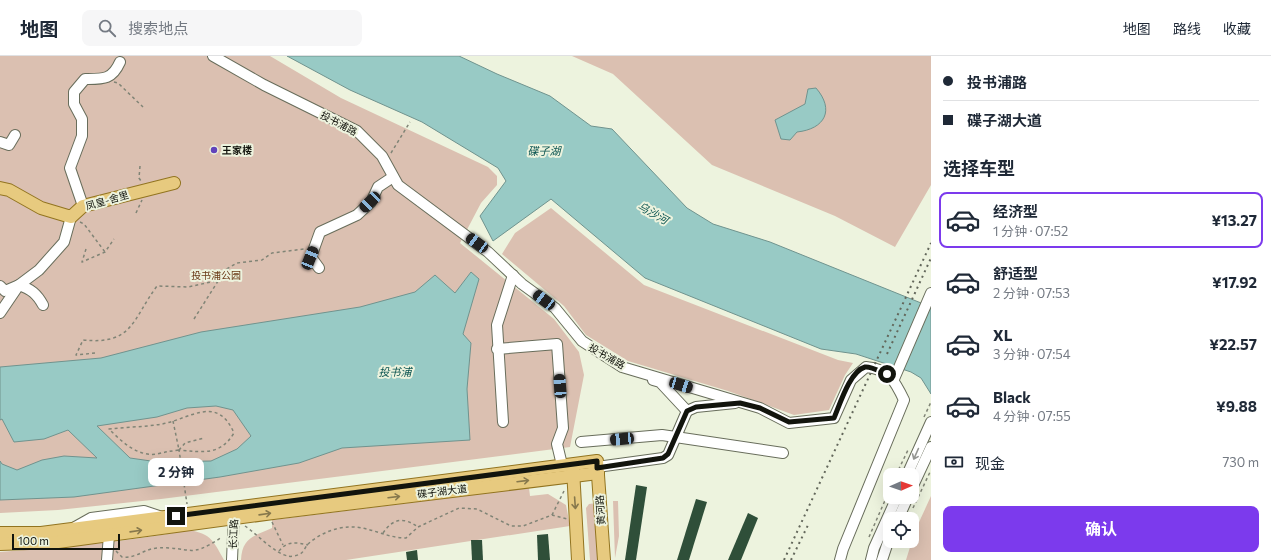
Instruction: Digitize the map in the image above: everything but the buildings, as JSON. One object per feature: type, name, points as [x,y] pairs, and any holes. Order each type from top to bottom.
[{"type":"main road","name":"凤皇-舍里","points":[[71,216],[83,206],[174,183]]},
{"type":"main road","points":[[0,188],[8,190],[41,208],[71,216]]},
{"type":"main road","name":"碟子湖大道","points":[[0,544],[109,539],[234,513],[569,468],[597,467]]},
{"type":"main road","name":"黄河路","points":[[597,467],[604,560]]},
{"type":"main road","points":[[569,468],[576,522],[578,560]]},
{"type":"main road","name":"碟子湖大道","points":[[0,533],[41,533],[188,514],[268,514],[569,468]]},
{"type":"street","name":"投书浦路","points":[[213,56],[264,85],[357,131],[385,162],[398,185],[488,252],[513,275],[554,308],[582,341],[622,367],[760,408],[789,422],[834,418],[851,380],[866,367],[887,374],[894,379]]},
{"type":"street","points":[[83,206],[70,168],[82,136],[82,119],[74,104],[74,92],[85,79],[104,79],[116,71],[120,62]]},
{"type":"street","points":[[0,142],[9,145],[15,135]]},
{"type":"street","points":[[319,268],[310,258],[320,232],[357,215],[370,202],[378,187],[393,177]]},
{"type":"street","points":[[0,286],[5,290],[19,285],[39,270],[64,242],[71,216]]},
{"type":"street","points":[[503,422],[496,325],[513,275]]},
{"type":"street","points":[[19,285],[29,289],[38,296],[42,305]]},
{"type":"street","points":[[0,313],[19,285]]},
{"type":"street","points":[[840,560],[843,549],[904,400],[894,379],[931,293]]},
{"type":"street","points":[[497,349],[557,344],[563,428],[556,444],[569,468]]},
{"type":"street","points":[[622,367],[660,382],[687,411]]},
{"type":"street","points":[[597,467],[663,458],[668,454],[687,411],[696,407],[740,403]]},
{"type":"street","points":[[910,468],[931,422]]},
{"type":"street","points":[[581,442],[662,435],[783,453]]},
{"type":"street","points":[[919,473],[931,447]]},
{"type":"street","points":[[871,560],[874,548],[894,504]]},
{"type":"street","name":"长江路","points":[[232,560],[234,513]]},
{"type":"street","points":[[108,560],[109,539]]},
{"type":"street","points":[[882,560],[884,548]]},
{"type":"path","points":[[104,79],[118,83],[143,107]]},
{"type":"path","points":[[385,162],[410,122]]},
{"type":"path","points":[[71,216],[84,224],[105,252]]},
{"type":"path","points":[[86,249],[82,262],[105,252],[114,239]]},
{"type":"path","points":[[194,319],[225,270],[237,263],[262,260],[272,253],[314,248]]},
{"type":"path","points":[[95,353],[76,355],[83,340],[116,339],[128,331],[157,286],[188,287],[220,280]]},
{"type":"path","points":[[196,412],[218,413],[228,420],[234,432],[229,441],[216,451],[179,450],[166,451],[157,454],[144,453],[122,442],[109,429],[164,424],[196,412]]},
{"type":"path","points":[[173,421],[179,450],[188,514]]},
{"type":"path","points":[[179,450],[186,443],[204,438]]},
{"type":"path","points":[[911,512],[931,470]]},
{"type":"path","points":[[552,515],[564,491]]},
{"type":"path","points":[[234,513],[279,552],[287,556],[301,554],[308,545],[329,532],[338,529],[359,527],[383,533],[394,538],[406,538],[418,528],[459,508],[482,511],[512,526],[523,526],[552,515],[576,522]]},
{"type":"path","points":[[268,514],[283,546]]},
{"type":"path","points":[[383,533],[394,521],[401,519],[412,522],[418,528]]},
{"type":"path","points":[[216,544],[222,537]]},
{"type":"path","points":[[109,539],[122,557],[134,557],[158,548],[170,549],[176,552]]},
{"type":"path","points":[[279,552],[283,546],[290,543],[308,545]]},
{"type":"green space","name":"投书浦公园","points":[[0,56],[270,56],[341,98],[488,167],[497,176],[497,185],[481,203],[460,243],[554,319],[579,352],[584,375],[570,447],[161,499],[58,510],[0,513]]},
{"type":"green space","points":[[572,56],[931,56],[931,185],[895,247],[835,216],[712,165],[613,74]]},
{"type":"green space","points":[[551,208],[644,285],[838,360],[853,363],[845,375],[829,410],[794,415],[728,391],[628,361],[586,335],[564,306],[502,254],[515,233]]},
{"type":"green space","points":[[529,488],[530,496],[548,494],[566,505],[570,526],[346,560],[241,560],[244,547],[247,542],[255,536],[272,528],[272,520]]},
{"type":"green space","points":[[931,496],[931,560],[906,560],[910,548],[919,548],[919,522]]},
{"type":"green space","points":[[613,501],[618,501],[619,536],[615,558]]},
{"type":"green space","points":[[596,503],[602,560],[590,560],[586,508],[589,504]]},
{"type":"green space","points":[[189,530],[203,534],[211,539],[224,560],[0,560],[0,552],[119,541]]},
{"type":"water","name":"碟子湖","points":[[287,56],[459,56],[550,96],[591,126],[612,129],[687,208],[713,224],[770,242],[931,307],[931,394],[921,378],[911,372],[856,354],[821,349],[645,278],[551,199],[493,241],[480,216],[506,181],[498,168],[422,122],[350,90]]},
{"type":"water","points":[[816,88],[822,96],[826,111],[820,123],[807,130],[797,132],[790,140],[781,139],[775,120],[805,104],[808,89]]},
{"type":"water","name":"投书浦","points":[[471,272],[479,279],[463,334],[471,343],[467,389],[470,440],[342,448],[299,463],[220,477],[74,497],[0,500],[0,461],[2,464],[17,470],[42,460],[64,456],[97,458],[68,430],[44,439],[14,442],[2,419],[0,420],[0,367],[101,358],[201,332],[360,307],[415,292],[435,275],[455,293]],"holes":[[[216,406],[233,410],[251,436],[237,449],[211,461],[158,462],[130,458],[97,426],[157,417],[187,408]]]},
{"type":"railway","points":[[784,560],[931,243]]},
{"type":"railway","points":[[887,354],[931,258]]},
{"type":"railway","points":[[791,560],[809,523]]},
{"type":"place","name":"王家楼","points":[[214,150]]},
{"type":"route","points":[[176,516],[597,461],[597,468],[663,458],[668,454],[687,411],[696,407],[740,403],[760,408],[789,422],[834,418],[851,380],[860,371],[866,367],[887,374]]},
{"type":"water label","name":"乌沙河","points":[[653,213]]}]
